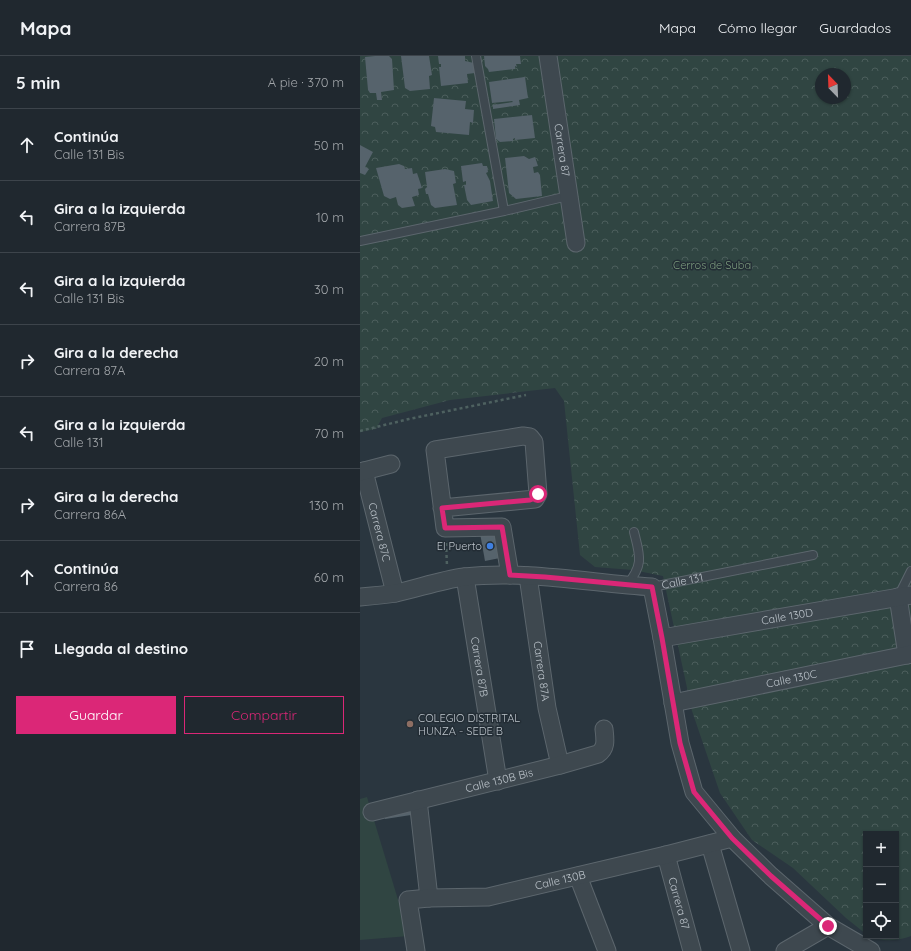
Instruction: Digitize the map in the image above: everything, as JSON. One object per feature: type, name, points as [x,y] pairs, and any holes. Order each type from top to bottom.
[{"type":"street","name":"Carrera 87","points":[[548,56],[576,243]]},
{"type":"street","points":[[442,508],[530,500],[535,498],[538,494],[534,442],[530,436],[435,450],[442,508],[445,528],[502,527],[510,575]]},
{"type":"street","points":[[362,472],[391,464]]},
{"type":"street","name":"Carrera 87C","points":[[362,472],[396,593]]},
{"type":"street","name":"Calle 131","points":[[360,597],[396,593],[465,577],[510,575],[652,587]]},
{"type":"street","name":"Carrera 87A","points":[[528,576],[548,708],[560,765]]},
{"type":"street","name":"Carrera 87B","points":[[465,577],[498,781]]},
{"type":"street","points":[[652,587],[680,743],[694,792],[732,838],[771,876],[828,926],[871,951]]},
{"type":"street","points":[[904,596],[909,654]]},
{"type":"street","name":"Calle 130D","points":[[662,638],[904,596]]},
{"type":"street","name":"Calle 130C","points":[[673,703],[909,654]]},
{"type":"street","name":"Calle 130B Bis","points":[[372,812],[498,781],[598,754],[603,751],[605,746],[604,729]]},
{"type":"street","points":[[418,800],[429,898]]},
{"type":"street","name":"Calle 130B","points":[[416,951],[408,900],[429,898],[488,897],[732,838]]},
{"type":"street","points":[[710,844],[741,951]]},
{"type":"street","name":"Carrera 87","points":[[666,855],[692,951]]},
{"type":"street","points":[[578,876],[607,951]]},
{"type":"street","points":[[784,951],[828,926]]},
{"type":"lane","points":[[476,56],[504,211]]},
{"type":"lane","points":[[360,240],[504,211],[568,196]]},
{"type":"lane","points":[[627,585],[632,579],[640,562],[634,532]]},
{"type":"lane","name":"Calle 131","points":[[652,587],[813,555]]},
{"type":"lane","points":[[904,596],[911,571]]},
{"type":"path","points":[[360,431],[409,419],[526,395]]},
{"type":"path","points":[[445,528],[448,580]]},
{"type":"green space","name":"Cerros de Suba","points":[[360,56],[911,56],[911,936],[901,939],[890,940],[880,939],[899,939],[899,831],[863,831],[863,932],[846,918],[793,868],[752,840],[720,793],[692,711],[663,576],[633,570],[595,567],[580,555],[564,401],[555,388],[450,400],[382,418],[376,429],[360,432]]},
{"type":"green space","points":[[367,797],[409,936],[360,940],[360,799]]},
{"type":"building","points":[[389,56],[392,59],[394,90],[381,92],[382,100],[377,100],[376,93],[370,93],[368,90],[365,57]]},
{"type":"building","points":[[401,56],[429,56],[432,75],[429,76],[430,89],[410,91],[405,88]]},
{"type":"building","points":[[438,56],[465,56],[465,61],[474,63],[475,73],[467,74],[468,83],[441,86],[439,67],[441,67],[441,64],[439,64]]},
{"type":"building","points":[[484,56],[520,56],[521,64],[516,64],[517,67],[515,66],[515,69],[489,72],[485,66]]},
{"type":"building","points":[[525,77],[528,98],[519,100],[520,105],[493,109],[493,105],[513,102],[492,103],[489,82]]},
{"type":"building","points":[[434,98],[466,101],[465,109],[474,110],[473,123],[470,122],[469,135],[436,132],[435,127],[431,126]]},
{"type":"building","points":[[532,115],[535,138],[515,140],[515,138],[513,141],[500,142],[496,139],[494,119]]},
{"type":"building","points":[[360,145],[373,152],[365,167],[369,169],[365,175],[360,173]]},
{"type":"building","points":[[524,156],[529,159],[535,157],[538,166],[533,167],[534,173],[538,172],[540,175],[542,196],[516,199],[509,193],[505,158]]},
{"type":"building","points":[[482,163],[483,166],[487,166],[488,172],[486,173],[490,181],[493,201],[471,205],[467,200],[464,185],[466,185],[466,181],[463,182],[461,166]]},
{"type":"building","points":[[399,164],[404,166],[405,169],[412,168],[413,174],[417,173],[422,188],[418,189],[419,195],[412,197],[415,206],[402,208],[398,205],[396,197],[390,199],[384,196],[376,168]]},
{"type":"building","points":[[445,169],[454,171],[456,183],[453,184],[457,205],[435,208],[431,205],[428,194],[426,194],[425,189],[427,187],[425,172]]},
{"type":"building","name":"El Puerto","points":[[495,531],[500,558],[485,561],[480,533]]},
{"type":"building","points":[[410,806],[411,815],[385,819],[384,810]]},
{"type":"place","name":"El Puerto","points":[[490,546]]},
{"type":"place","name":"COLEGIO DISTRITAL HUNZA - SEDE B","points":[[410,724]]},
{"type":"route","points":[[538,494],[535,498],[530,500],[442,508],[445,528],[502,527],[510,575],[652,587],[680,743],[694,792],[732,838],[771,876],[828,926]]}]
